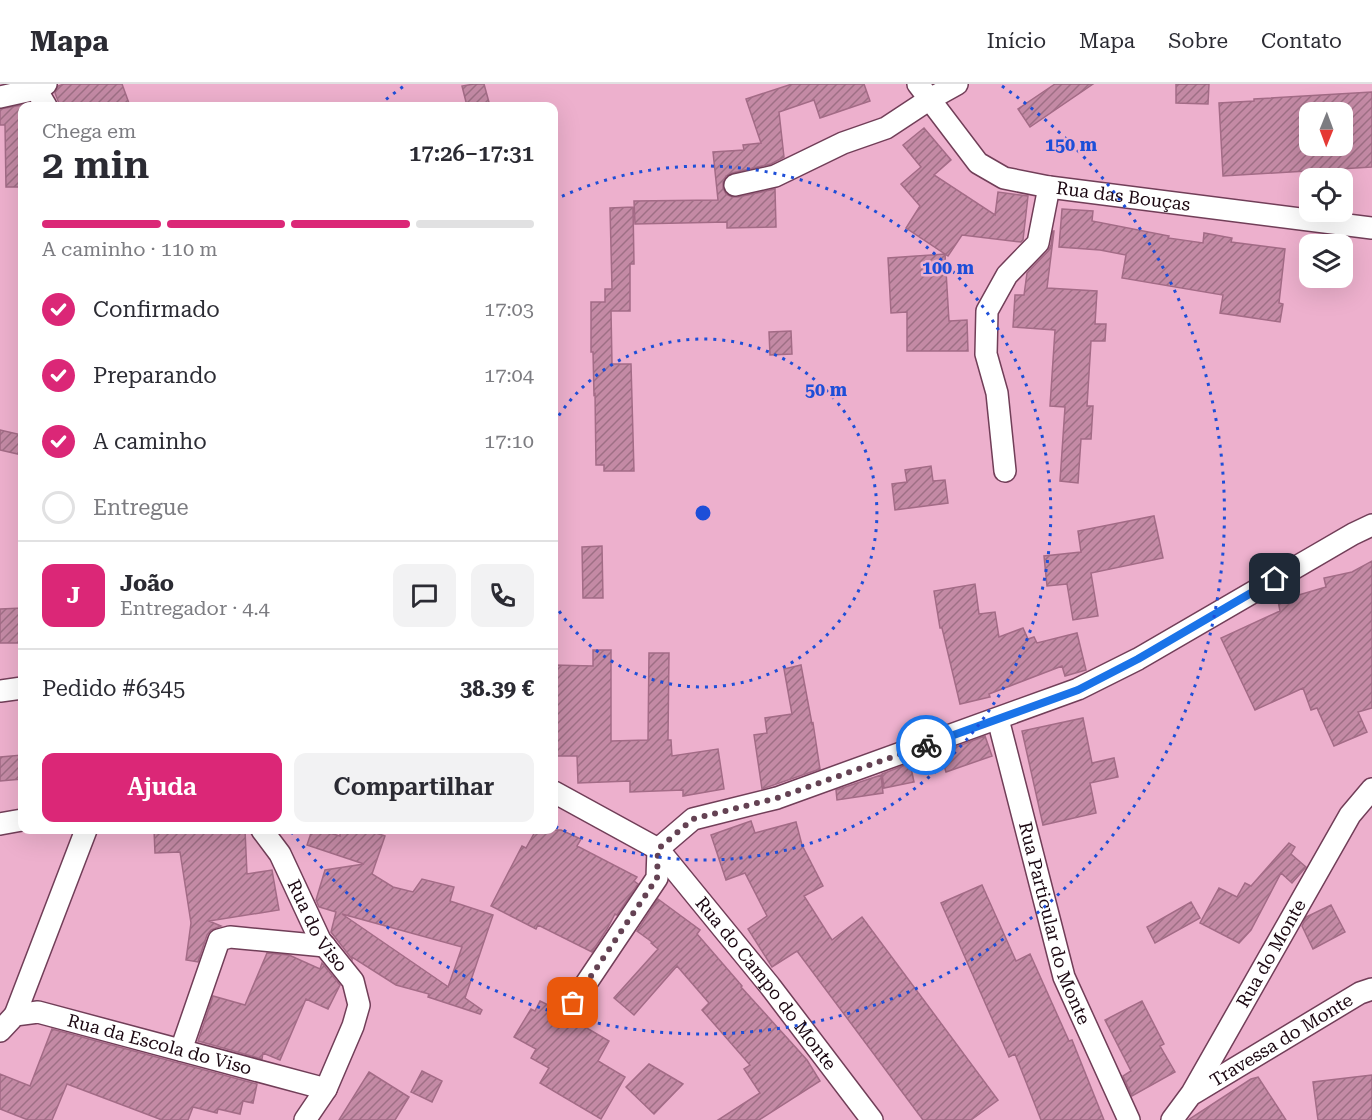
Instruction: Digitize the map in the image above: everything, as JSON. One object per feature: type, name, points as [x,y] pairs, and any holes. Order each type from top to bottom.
[{"type":"street","points":[[735,184],[775,176],[843,143],[886,128],[924,92],[957,84]]},
{"type":"street","name":"Rua das Bouças","points":[[924,92],[978,163],[1004,178],[1049,187],[1372,228]]},
{"type":"street","points":[[0,97],[43,93]]},
{"type":"street","points":[[1005,471],[997,393],[986,354],[987,311],[1007,275],[1038,243],[1049,187]]},
{"type":"street","points":[[573,1003],[657,878],[658,849],[693,819],[777,798],[1078,690],[1138,659],[1372,525]]},
{"type":"street","points":[[0,691],[18,689]]},
{"type":"street","name":"Rua Particular do Monte","points":[[998,719],[1064,977],[1129,1120]]},
{"type":"street","name":"Rua do Monte","points":[[1172,1120],[1192,1093],[1350,814],[1372,789]]},
{"type":"street","points":[[558,794],[658,849]]},
{"type":"street","points":[[0,824],[18,821]]},
{"type":"street","points":[[0,1030],[15,1015],[84,834]]},
{"type":"street","name":"Rua do Viso","points":[[265,834],[280,854],[320,940],[353,981],[359,1005],[353,1026],[326,1089],[305,1120]]},
{"type":"street","name":"Rua do Campo do Monte","points":[[658,849],[770,986],[872,1120]]},
{"type":"street","points":[[181,1050],[219,940],[230,937],[325,946]]},
{"type":"street","name":"Travessa do Monte","points":[[1192,1093],[1360,993],[1372,989]]},
{"type":"street","name":"Rua da Escola do Viso","points":[[15,1015],[38,1012],[326,1089]]},
{"type":"building","points":[[64,84],[122,84],[129,102],[58,102],[55,93],[58,86]]},
{"type":"building","points":[[484,84],[489,102],[466,102],[462,86]]},
{"type":"building","points":[[792,84],[864,84],[870,101],[820,118],[814,100],[779,112],[784,157],[771,164],[726,176],[723,188],[726,194],[732,197],[775,189],[776,227],[727,228],[727,222],[635,224],[634,201],[718,200],[713,152],[744,150],[743,145],[761,143],[746,99]]},
{"type":"building","points":[[1055,84],[1093,84],[1030,127],[1018,109]]},
{"type":"building","points":[[1176,84],[1209,84],[1208,104],[1176,103]]},
{"type":"building","points":[[1372,92],[1372,167],[1299,168],[1299,171],[1223,176],[1219,103],[1254,101],[1254,99]]},
{"type":"building","points":[[18,106],[18,187],[6,187],[5,125],[0,125],[0,109]]},
{"type":"building","points":[[924,128],[951,160],[934,175],[995,215],[998,192],[1028,196],[1021,242],[962,235],[948,256],[906,228],[920,206],[901,184],[921,167],[903,145]]},
{"type":"building","points":[[633,207],[634,264],[630,264],[630,311],[611,311],[612,364],[631,364],[634,471],[604,471],[604,465],[596,465],[591,302],[605,302],[605,289],[612,289],[610,208]]},
{"type":"building","points":[[1062,209],[1093,211],[1092,221],[1169,236],[1168,238],[1203,243],[1204,233],[1232,238],[1231,242],[1285,249],[1279,303],[1283,304],[1280,322],[1220,313],[1223,295],[1122,278],[1126,255],[1100,250],[1059,247]]},
{"type":"building","points":[[1053,231],[1047,288],[1097,291],[1095,324],[1106,324],[1105,341],[1091,341],[1087,406],[1093,406],[1091,439],[1081,439],[1078,483],[1060,481],[1065,407],[1050,406],[1055,330],[1013,327],[1015,295],[1024,295],[1027,273],[1048,251]]},
{"type":"building","points":[[945,254],[949,321],[967,320],[968,351],[907,351],[907,312],[891,313],[888,258]]},
{"type":"building","points":[[791,331],[792,354],[770,355],[769,332]]},
{"type":"building","points":[[0,430],[18,434],[18,454],[0,450]]},
{"type":"building","points":[[931,466],[933,481],[945,480],[948,503],[895,510],[892,484],[907,482],[905,470]]},
{"type":"building","points":[[1154,516],[1163,558],[1091,573],[1098,616],[1073,620],[1067,584],[1047,586],[1044,556],[1081,552],[1078,531]]},
{"type":"building","points":[[602,546],[603,598],[583,598],[582,547]]},
{"type":"building","points":[[1372,561],[1372,708],[1358,712],[1367,732],[1334,746],[1317,708],[1311,710],[1303,688],[1255,710],[1221,638],[1280,611],[1278,601],[1326,587],[1324,578],[1352,572]]},
{"type":"building","points":[[975,584],[979,614],[995,612],[999,637],[1023,628],[1028,639],[1034,637],[1037,643],[1077,633],[1086,670],[1065,676],[1062,666],[989,694],[990,697],[960,704],[942,628],[940,628],[934,591]]},
{"type":"building","points":[[18,608],[18,643],[0,643],[0,609]]},
{"type":"building","points":[[593,650],[611,650],[611,741],[648,740],[649,653],[669,653],[668,740],[671,740],[672,756],[718,749],[724,789],[683,796],[683,790],[630,792],[630,781],[578,783],[577,756],[558,756],[558,665],[593,666]]},
{"type":"building","points":[[801,665],[820,769],[762,789],[754,735],[767,733],[765,718],[792,714],[784,669]]},
{"type":"building","points":[[1083,718],[1092,763],[1114,758],[1118,777],[1090,783],[1096,813],[1043,825],[1022,731]]},
{"type":"building","points":[[985,736],[992,756],[946,772],[940,753]]},
{"type":"building","points":[[18,755],[18,779],[0,781],[0,757]]},
{"type":"building","points":[[910,763],[914,782],[884,788],[882,774]]},
{"type":"building","points":[[881,775],[883,793],[837,800],[836,790]]},
{"type":"building","points":[[751,821],[755,833],[796,822],[802,845],[823,886],[804,896],[832,940],[862,917],[998,1100],[971,1120],[923,1120],[797,951],[772,967],[748,929],[767,916],[745,873],[726,880],[711,835]]},
{"type":"building","points":[[558,830],[561,830],[581,839],[577,846],[637,877],[634,881],[638,884],[617,915],[615,914],[592,952],[538,925],[536,929],[491,906],[522,846],[526,848],[534,834],[558,834]]},
{"type":"building","points":[[154,834],[245,834],[247,874],[272,870],[279,910],[209,921],[221,926],[211,930],[207,935],[198,962],[186,960],[191,923],[180,852],[155,853]]},
{"type":"building","points":[[311,834],[340,836],[340,834],[379,834],[385,836],[372,874],[393,887],[413,892],[422,879],[454,887],[450,901],[493,915],[465,998],[482,1010],[480,1014],[428,997],[429,994],[396,985],[352,957],[352,959],[331,932],[336,912],[319,907],[316,900],[325,870],[364,864],[307,845]],"holes":[[[342,914],[462,947],[448,987]]]},
{"type":"building","points":[[1289,843],[1295,847],[1291,854],[1306,867],[1292,883],[1281,873],[1251,930],[1239,943],[1200,923],[1219,888],[1237,897],[1245,883],[1251,886]]},
{"type":"building","points":[[982,885],[1016,961],[1030,954],[1069,1041],[1072,1040],[1104,1120],[1041,1120],[1015,1054],[1009,1057],[941,903]]},
{"type":"building","points":[[658,899],[700,930],[697,934],[807,1060],[820,1081],[759,1120],[718,1120],[760,1093],[744,1069],[750,1065],[702,1010],[709,1003],[677,966],[634,1015],[614,998],[658,949],[637,931]]},
{"type":"building","points":[[1191,902],[1200,918],[1155,943],[1147,927]]},
{"type":"building","points":[[1331,905],[1345,932],[1313,949],[1302,926],[1306,917]]},
{"type":"building","points":[[267,953],[289,955],[320,969],[322,963],[340,985],[328,1009],[306,999],[280,1060],[263,1053],[262,1059],[198,1041],[213,996],[245,1005]]},
{"type":"building","points":[[540,1001],[569,1015],[568,1017],[609,1041],[598,1061],[625,1077],[601,1119],[540,1083],[549,1068],[531,1058],[536,1049],[514,1037],[531,1009],[535,1011]]},
{"type":"building","points":[[1142,1001],[1164,1044],[1160,1046],[1175,1072],[1132,1096],[1123,1076],[1131,1071],[1105,1020]]},
{"type":"building","points":[[52,1029],[257,1084],[253,1103],[243,1101],[240,1114],[218,1109],[217,1113],[193,1107],[188,1120],[162,1120],[67,1084],[52,1120],[28,1120],[0,1109],[0,1074],[30,1086]]},
{"type":"building","points":[[649,1064],[683,1084],[654,1114],[626,1087]]},
{"type":"building","points":[[422,1071],[442,1081],[432,1102],[411,1092]]},
{"type":"building","points":[[369,1072],[409,1097],[395,1120],[339,1120]]},
{"type":"building","points":[[1372,1075],[1372,1120],[1318,1120],[1313,1082]]},
{"type":"building","points":[[1258,1077],[1286,1120],[1188,1120],[1251,1079]]},
{"type":"way so far","points":[[573,1003],[657,878],[658,849],[693,819],[777,798],[926,745]]},
{"type":"route","points":[[926,745],[1078,690],[1138,659],[1275,579]]}]
